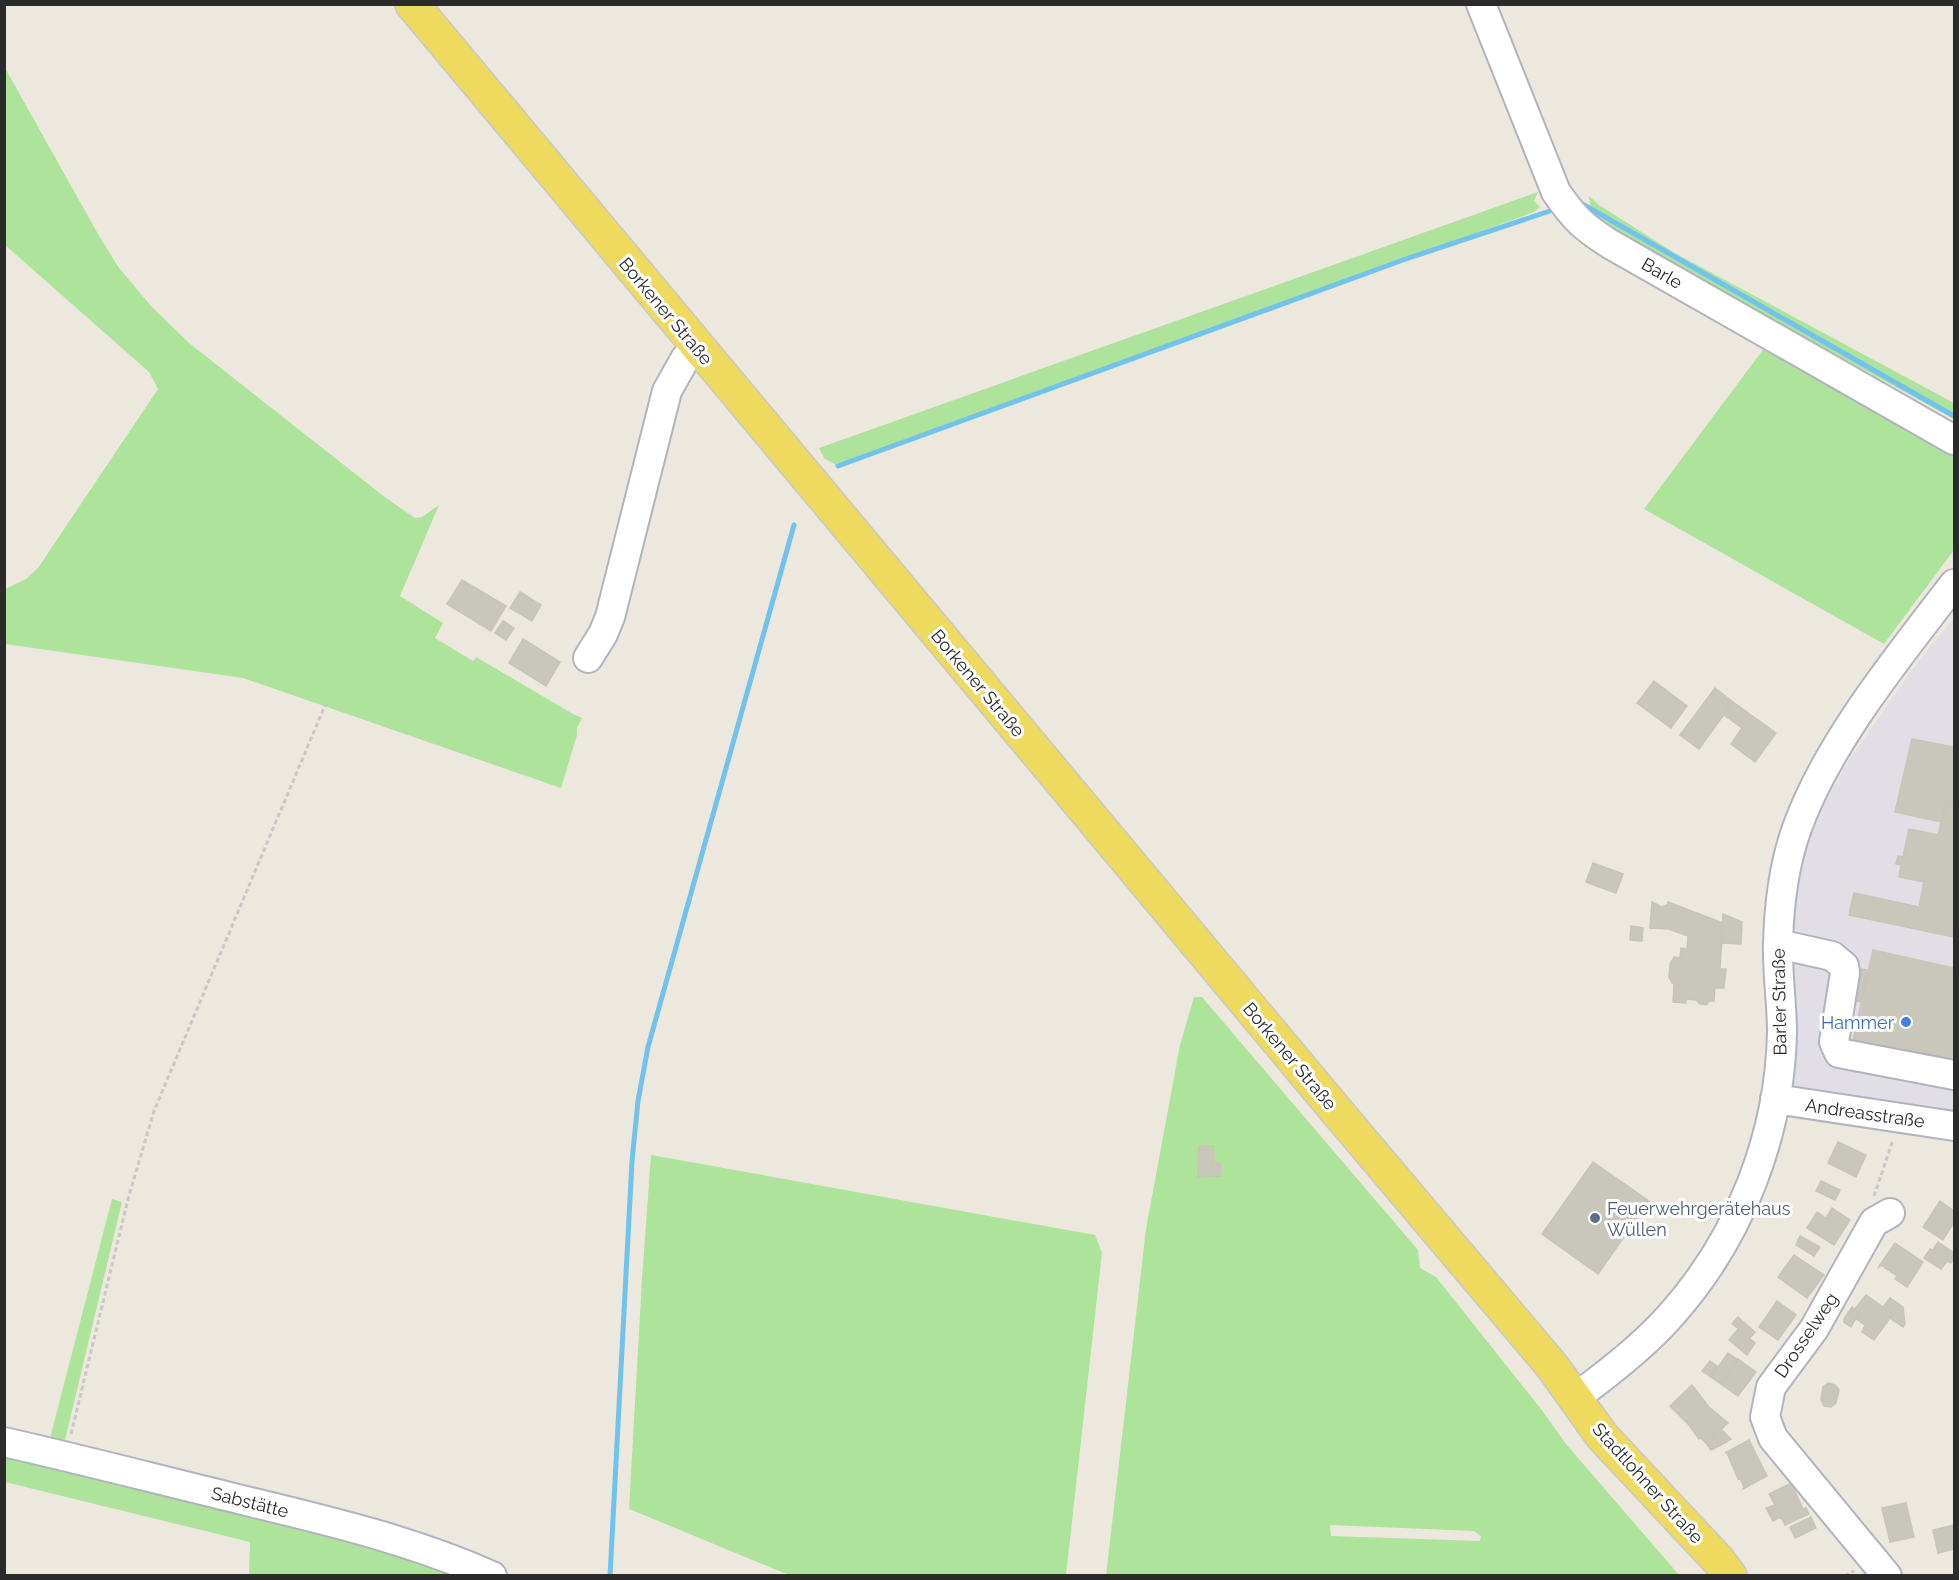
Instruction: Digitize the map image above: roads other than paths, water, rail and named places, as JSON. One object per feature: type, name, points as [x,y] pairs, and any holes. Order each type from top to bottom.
[{"type":"main road","name":"Borkener Straße","points":[[412,4],[696,347],[1547,1360]]},
{"type":"main road","name":"Stadtlohner Straße","points":[[1547,1360],[1576,1397],[1602,1436],[1730,1575]]},
{"type":"street","name":"Barle","points":[[1481,4],[1556,192],[1574,217],[1590,232],[1954,440]]},
{"type":"street","points":[[588,658],[603,634],[610,617],[668,392],[685,359],[696,347]]},
{"type":"street","name":"Barler Straße","points":[[1576,1397],[1629,1355],[1671,1315],[1712,1259],[1749,1192],[1769,1131],[1775,1099],[1782,1031],[1778,944],[1781,897],[1797,828],[1815,786],[1840,744],[1871,696],[1954,584]]},
{"type":"street","points":[[1778,944],[1832,956],[1844,966],[1845,973],[1834,1042],[1839,1053],[1954,1075]]},
{"type":"street","name":"Andreasstraße","points":[[1775,1099],[1954,1125]]},
{"type":"street","name":"Drosselweg","points":[[1882,1217],[1814,1329],[1771,1387],[1765,1417],[1773,1438],[1887,1575]]},
{"type":"street","name":"Sabstätte","points":[[4,1442],[305,1515],[387,1538],[492,1575]]},
{"type":"waterway","points":[[1577,201],[1954,416]]},
{"type":"waterway","points":[[838,466],[1403,260],[1550,211]]},
{"type":"waterway","points":[[610,1576],[632,1161],[638,1101],[648,1047],[794,525]]},
{"type":"place","name":"Hammer","points":[[1906,1022]]},
{"type":"place","name":"Feuerwehrgerätehaus Wüllen","points":[[1595,1218]]}]
